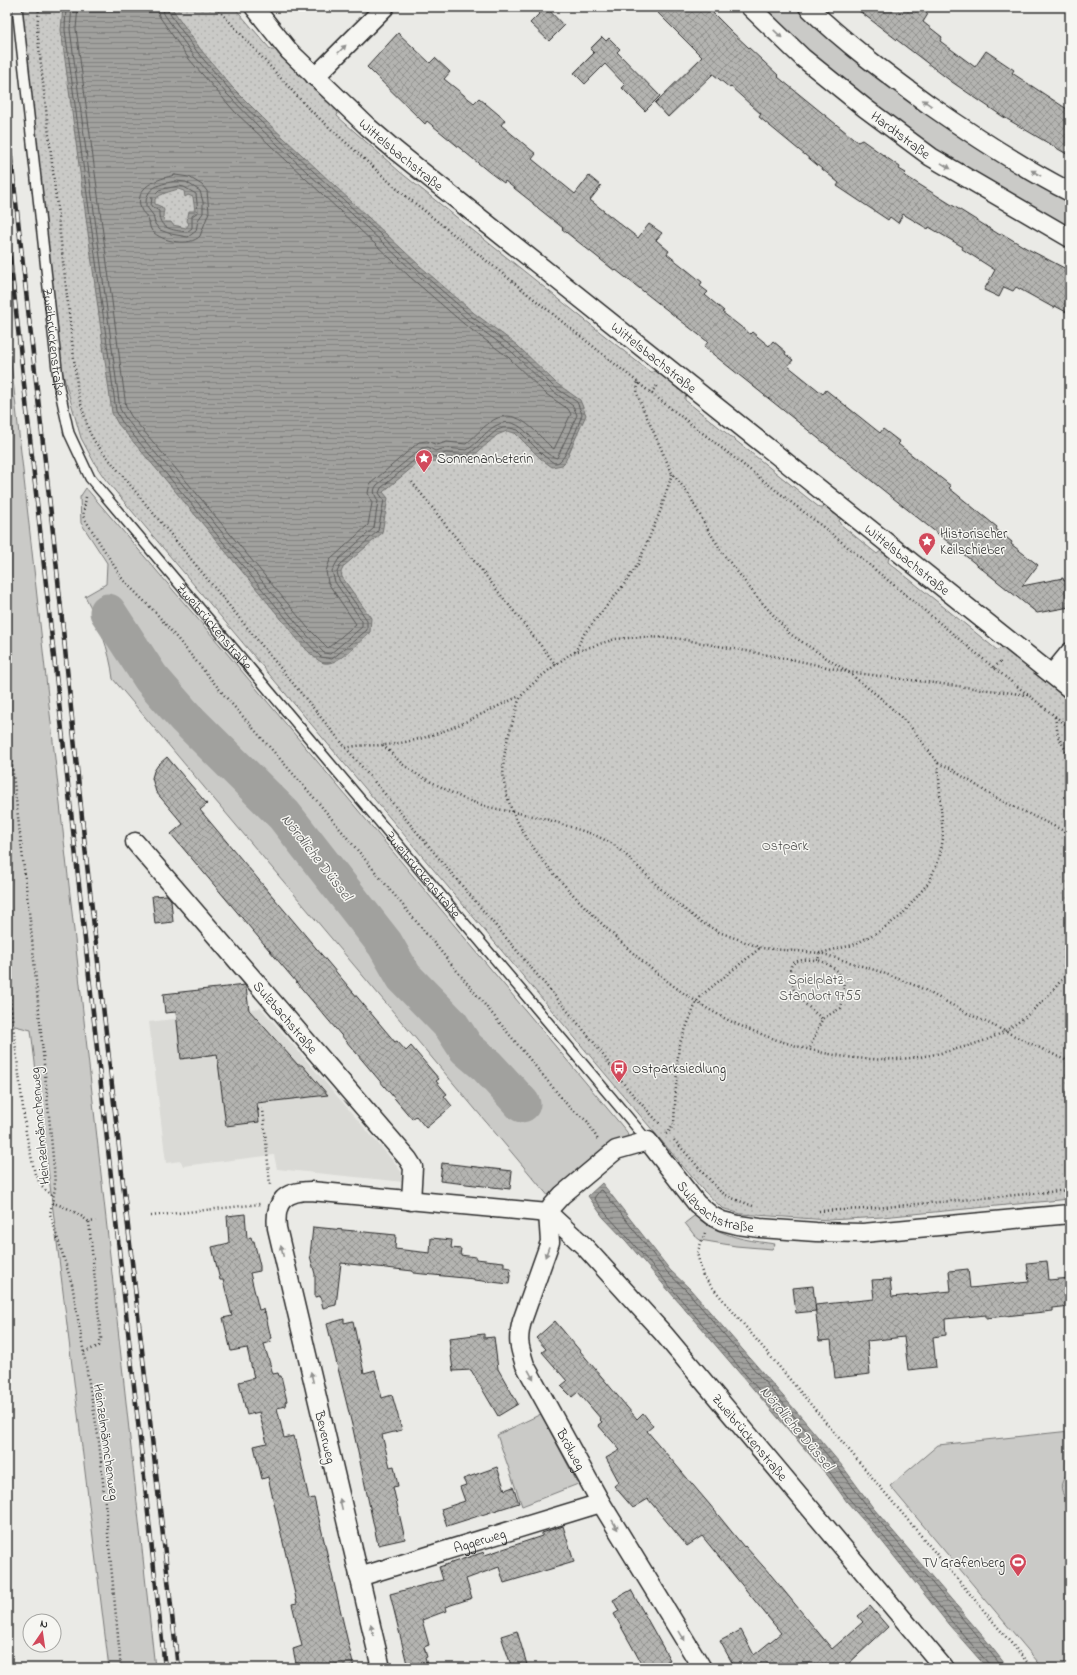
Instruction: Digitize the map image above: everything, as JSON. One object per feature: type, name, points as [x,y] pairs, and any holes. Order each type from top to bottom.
[{"type":"street","name":"Wittelsbachstraße","points":[[254,7],[289,51],[368,127],[450,195],[1070,689]]},
{"type":"street","points":[[315,77],[385,7]]},
{"type":"street","name":"Hardtstraße","points":[[750,7],[815,68],[865,108],[932,157],[1070,238]]},
{"type":"street","points":[[808,7],[829,27],[894,79],[966,130],[1070,192]]},
{"type":"street","points":[[1052,674],[1070,652]]},
{"type":"street","name":"Sulzbachstraße","points":[[135,842],[408,1159],[413,1167],[411,1201]]},
{"type":"street","points":[[278,1206],[287,1196],[300,1191],[548,1213],[557,1200],[616,1150],[648,1141]]},
{"type":"street","name":"Sulzbachstraße","points":[[648,1141],[697,1204],[712,1216],[722,1221],[760,1228],[816,1232],[863,1232],[1070,1214]]},
{"type":"street","name":"Beverweg","points":[[278,1206],[276,1220],[277,1228],[381,1668]]},
{"type":"street","name":"Brölweg","points":[[548,1213],[550,1242],[522,1321],[519,1334],[519,1346],[525,1364],[601,1503],[702,1668]]},
{"type":"street","name":"Zweibrückenstraße","points":[[548,1213],[584,1246],[663,1333],[944,1668]]},
{"type":"street","name":"Aggerweg","points":[[359,1577],[601,1503]]},
{"type":"lane","name":"Zweibrückenstraße","points":[[17,7],[59,387],[69,433],[90,478],[648,1141]]},
{"type":"path","points":[[39,7],[37,29],[78,394],[89,432],[104,453],[346,748],[592,1040],[627,1088],[720,1191],[729,1197],[756,1207]]},
{"type":"path","points":[[216,7],[307,107],[396,188],[638,383],[832,534],[1070,728]]},
{"type":"path","points":[[638,383],[637,393],[641,404],[672,473],[688,493],[706,528],[724,555],[790,634],[848,672],[882,700],[910,726],[938,763],[950,768],[994,796],[1070,834]]},
{"type":"path","points":[[575,652],[584,634],[626,582],[638,564],[660,512],[672,473]]},
{"type":"path","points":[[412,482],[556,665]]},
{"type":"path","points":[[95,484],[86,497],[82,516],[123,580],[156,613],[230,702],[318,801],[569,1107],[587,1121],[596,1140],[616,1150]]},
{"type":"path","points":[[346,748],[360,744],[383,745],[410,741],[458,726],[521,696],[556,665],[575,652],[615,639],[643,637],[675,638],[796,660],[848,672],[1028,695]]},
{"type":"path","points":[[521,696],[507,738],[503,767],[504,783],[513,813],[522,830],[569,890],[618,941],[656,972],[697,1001],[729,1021],[764,1035],[809,1050],[858,1059],[900,1059],[947,1052],[982,1041],[1005,1031],[1031,1012],[1058,984],[1070,968]]},
{"type":"path","points":[[1055,716],[1058,736],[1070,759]]},
{"type":"path","name":"Heinzelmännchenweg","points":[[7,722],[33,945],[54,1168],[55,1188],[50,1214],[72,1284],[99,1441],[121,1668]]},
{"type":"path","points":[[383,745],[402,764],[439,787],[464,799],[488,807],[543,818],[595,835],[613,844],[671,898],[701,922],[719,932],[761,948],[820,954],[878,971],[919,987],[1065,1060],[1070,1066]]},
{"type":"path","points":[[820,954],[853,945],[884,928],[902,916],[929,882],[940,859],[943,839],[938,763]]},
{"type":"path","points":[[648,1141],[668,1133],[674,1124],[679,1046],[697,1001],[703,994],[761,948]]},
{"type":"path","points":[[818,960],[820,954]]},
{"type":"path","points":[[809,1050],[822,1019],[841,1008],[844,986],[843,978],[831,965],[818,960],[797,960],[792,964],[790,970],[793,989],[803,1002],[822,1019]]},
{"type":"path","points":[[7,975],[26,1133],[34,1174],[42,1187],[54,1197]]},
{"type":"path","points":[[1065,1060],[1070,1059]]},
{"type":"path","points":[[258,1110],[263,1109],[271,1193],[278,1206]]},
{"type":"path","points":[[817,1211],[864,1209],[1070,1190]]},
{"type":"path","points":[[52,1203],[81,1215],[89,1222],[101,1338],[99,1346],[84,1352]]},
{"type":"path","points":[[151,1216],[250,1204],[266,1203],[278,1206]]},
{"type":"path","points":[[712,1216],[697,1253],[703,1276],[1032,1668]]},
{"type":"path","points":[[89,1222],[96,1221]]},
{"type":"path","points":[[1070,1584],[1067,1586],[1070,1590]]},
{"type":"shaded area","points":[[261,1008],[395,1163],[402,1173],[404,1182],[277,1169],[274,1155],[183,1166],[181,1161],[166,1163],[149,1022]]},
{"type":"green space","name":"Ostpark","points":[[20,7],[234,7],[271,50],[274,50],[277,47],[339,110],[337,116],[400,172],[650,372],[653,372],[657,367],[689,392],[685,397],[685,400],[820,508],[823,508],[826,505],[842,518],[839,520],[840,524],[877,554],[882,550],[889,556],[888,562],[997,650],[1003,646],[1070,700],[1070,1199],[882,1217],[829,1220],[741,1214],[722,1208],[702,1189],[105,479],[95,464],[81,438],[59,360]]},
{"type":"green space","points":[[759,7],[798,7],[823,30],[1070,198],[1070,232],[997,190],[868,104]]},
{"type":"green space","points":[[7,326],[155,1668],[109,1668],[31,1030],[7,1024]]},
{"type":"green space","points":[[86,488],[220,645],[627,1132],[628,1137],[550,1198],[113,679],[103,636],[85,596],[106,584],[107,563],[81,523],[80,497]]},
{"type":"green space","points":[[694,1216],[709,1226],[729,1235],[775,1244],[772,1249],[736,1246],[700,1240],[685,1223]]},
{"type":"green space","points":[[541,1414],[578,1484],[522,1506],[497,1435]]},
{"type":"green space","name":"TV Grafenberg","points":[[1070,1431],[1070,1668],[1043,1668],[890,1486],[938,1445]]},
{"type":"green space","points":[[1070,1471],[1070,1504],[1066,1500],[1061,1488],[1063,1480]]},
{"type":"water","points":[[63,7],[171,7],[201,50],[232,87],[268,123],[420,266],[474,313],[517,345],[556,383],[580,400],[586,415],[565,462],[562,465],[552,467],[541,459],[515,433],[507,431],[497,435],[468,459],[447,457],[432,462],[426,456],[383,492],[388,498],[382,533],[344,566],[341,572],[342,577],[371,618],[370,632],[336,661],[324,663],[319,661],[302,644],[118,424],[112,413],[61,30]],"holes":[[[178,189],[184,191],[185,197],[188,195],[193,197],[195,211],[189,211],[187,221],[189,224],[186,228],[173,225],[171,222],[166,222],[163,218],[164,210],[162,207],[155,204],[155,199],[163,194]]]},
{"type":"water","points":[[602,1183],[670,1270],[690,1289],[802,1418],[843,1467],[874,1509],[986,1640],[1008,1668],[987,1668],[949,1625],[881,1540],[847,1502],[828,1476],[626,1241],[603,1217],[588,1196]]},
{"type":"building","points":[[546,7],[564,26],[549,41],[530,23]]},
{"type":"building","points":[[652,7],[707,7],[779,76],[778,77],[858,142],[862,140],[900,167],[899,169],[906,173],[904,175],[1000,235],[1001,233],[1070,271],[1070,314],[1055,306],[1054,308],[1016,287],[1013,291],[1004,287],[999,297],[984,290],[995,270],[962,249],[963,247],[929,227],[928,229],[903,214],[898,223],[890,217],[888,220],[837,186],[839,183],[759,117],[761,114],[731,87],[730,88],[713,74],[668,117],[655,103],[702,57]]},
{"type":"building","points":[[854,7],[919,7],[928,14],[923,22],[942,37],[940,41],[975,67],[986,51],[1014,70],[1012,73],[1070,111],[1070,156],[1002,116],[952,82]]},
{"type":"building","points":[[398,33],[430,63],[435,58],[450,72],[444,79],[474,103],[479,98],[505,120],[501,125],[536,154],[532,159],[575,194],[589,176],[601,186],[590,200],[638,238],[649,224],[662,233],[656,240],[669,251],[667,254],[702,282],[700,286],[708,292],[705,295],[724,311],[722,312],[750,334],[752,332],[769,346],[773,341],[793,360],[788,366],[823,394],[826,390],[880,433],[883,429],[900,442],[898,444],[951,486],[949,488],[997,527],[996,529],[1012,542],[1011,544],[1038,565],[1022,586],[1063,578],[1064,581],[1070,580],[1070,607],[1037,613],[704,347],[708,342],[562,229],[563,228],[505,181],[504,183],[489,172],[427,121],[425,124],[367,67]]},
{"type":"building","points":[[602,37],[606,41],[609,38],[620,49],[617,52],[660,96],[645,111],[622,88],[625,85],[605,64],[585,84],[574,73],[594,53],[590,49]]},
{"type":"building","points":[[167,757],[207,804],[200,810],[395,1042],[397,1041],[406,1051],[411,1046],[439,1079],[436,1081],[447,1094],[444,1096],[452,1106],[426,1128],[416,1116],[412,1119],[171,834],[183,824],[156,792],[152,778],[158,765]]},
{"type":"building","points":[[167,895],[171,900],[173,922],[155,924],[152,896]]},
{"type":"building","points":[[245,985],[249,1010],[298,1065],[302,1065],[328,1095],[257,1103],[259,1122],[226,1126],[217,1054],[181,1059],[176,1012],[165,1013],[163,994]]},
{"type":"building","points":[[442,1163],[512,1171],[510,1189],[440,1181]]},
{"type":"building","points":[[245,1214],[247,1238],[251,1237],[252,1241],[254,1241],[260,1266],[260,1271],[250,1273],[259,1310],[263,1309],[264,1313],[265,1312],[271,1338],[271,1342],[264,1344],[273,1374],[278,1373],[279,1376],[281,1376],[287,1401],[285,1402],[286,1406],[277,1408],[284,1438],[293,1436],[294,1440],[296,1440],[309,1499],[314,1498],[354,1668],[297,1668],[293,1649],[302,1646],[292,1604],[297,1603],[268,1477],[262,1479],[254,1446],[267,1443],[259,1412],[247,1415],[239,1382],[254,1378],[247,1348],[231,1351],[223,1318],[232,1316],[223,1280],[220,1280],[212,1247],[229,1243],[227,1216]]},
{"type":"building","points":[[313,1227],[396,1235],[395,1249],[430,1253],[431,1238],[452,1240],[451,1248],[461,1249],[460,1255],[476,1257],[476,1259],[504,1262],[504,1267],[511,1268],[509,1284],[341,1263],[336,1305],[323,1308],[320,1296],[315,1297],[315,1274],[310,1256]]},
{"type":"building","points":[[1047,1261],[1049,1280],[1070,1278],[1070,1306],[1053,1308],[1053,1311],[986,1318],[986,1315],[945,1319],[946,1335],[933,1337],[936,1367],[908,1370],[904,1337],[867,1341],[870,1374],[835,1378],[831,1340],[819,1341],[815,1305],[874,1299],[872,1280],[890,1279],[892,1297],[951,1291],[949,1271],[968,1269],[970,1288],[1029,1282],[1027,1263]]},
{"type":"building","points":[[813,1286],[816,1311],[796,1313],[793,1288]]},
{"type":"building","points":[[344,1319],[344,1323],[353,1321],[364,1373],[375,1370],[382,1398],[392,1395],[402,1430],[382,1435],[390,1467],[394,1466],[398,1486],[393,1487],[405,1539],[378,1545],[353,1429],[327,1324]]},
{"type":"building","points":[[555,1321],[637,1419],[643,1413],[653,1426],[647,1431],[744,1547],[745,1546],[771,1575],[832,1649],[863,1622],[858,1616],[870,1606],[888,1627],[844,1668],[735,1668],[720,1641],[741,1630],[754,1655],[781,1633],[702,1536],[687,1546],[648,1499],[633,1508],[614,1486],[619,1482],[606,1458],[620,1450],[598,1425],[602,1422],[600,1420],[601,1419],[578,1392],[572,1397],[561,1386],[567,1381],[542,1352],[546,1349],[536,1338]]},
{"type":"building","points":[[484,1334],[484,1338],[494,1337],[498,1369],[518,1404],[498,1416],[471,1370],[453,1371],[449,1338]]},
{"type":"building","points":[[497,1467],[505,1490],[513,1487],[519,1503],[447,1526],[441,1509],[465,1501],[460,1487],[466,1485],[463,1479]]},
{"type":"building","points":[[563,1526],[574,1562],[504,1583],[499,1567],[466,1579],[472,1598],[445,1607],[446,1611],[422,1620],[429,1645],[424,1647],[428,1668],[408,1668],[390,1594],[443,1580],[439,1567],[484,1552],[485,1555],[542,1536],[542,1533]]},
{"type":"building","points":[[631,1590],[670,1660],[656,1668],[644,1668],[614,1614],[619,1611],[613,1600]]},
{"type":"building","points":[[517,1631],[528,1668],[512,1668],[501,1636]]},
{"type":"waterway","name":"Nördliche Düssel","points":[[108,612],[151,678],[185,717],[284,815],[385,944],[404,977],[451,1025],[466,1048],[487,1066],[522,1104]]},
{"type":"railway","points":[[7,122],[55,550],[85,847],[178,1668]]},
{"type":"railway","points":[[7,229],[165,1668]]},
{"type":"place","name":"Sonnenanbeterin","points":[[424,473]]},
{"type":"place","name":"Historischer Keilschieber","points":[[927,556]]},
{"type":"place","name":"Ostparksiedlung","points":[[619,1083]]},
{"type":"place","name":"TV Grafenberg","points":[[1018,1577]]},
{"type":"park label","name":"Spielplatz - Standort 9755","points":[[820,988]]}]
